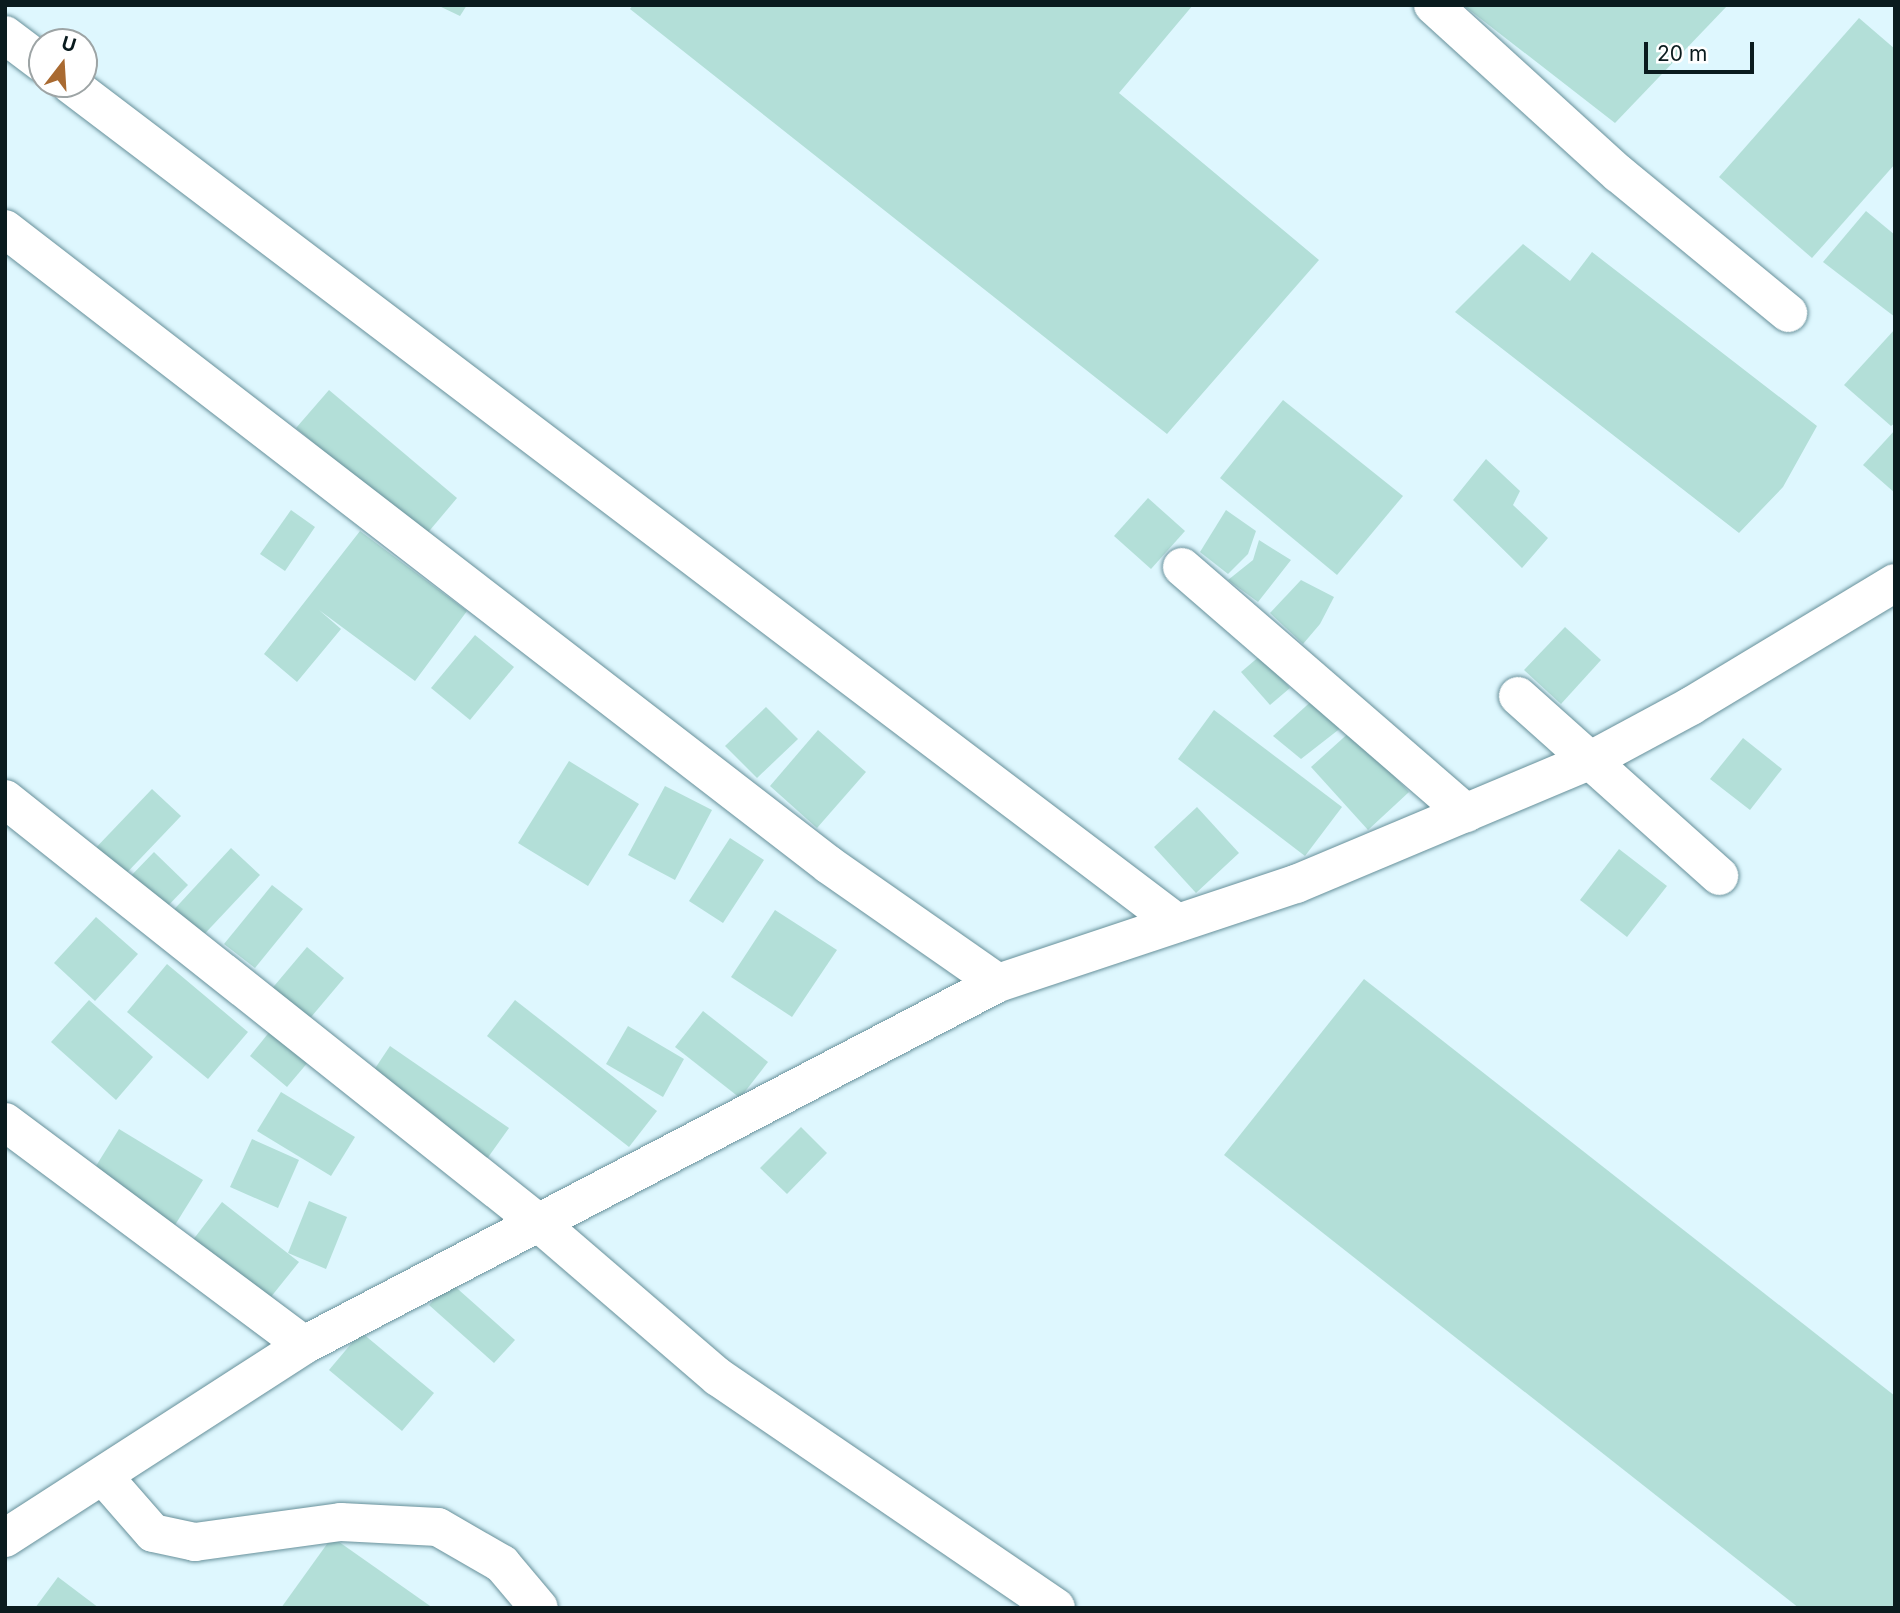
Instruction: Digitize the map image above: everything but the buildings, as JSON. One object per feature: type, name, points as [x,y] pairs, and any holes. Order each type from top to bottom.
[{"type":"street","points":[[1433,5],[1619,174],[1788,313]]},
{"type":"street","points":[[5,35],[28,52]]},
{"type":"street","points":[[88,98],[1177,923]]},
{"type":"street","points":[[5,229],[829,865],[998,983]]},
{"type":"street","points":[[1182,567],[1466,813]]},
{"type":"street","points":[[5,1538],[104,1477],[304,1345],[998,983],[1296,884],[1588,761],[1691,706],[1895,583]]},
{"type":"street","points":[[1518,696],[1719,876]]},
{"type":"street","points":[[5,799],[540,1224],[718,1377],[1056,1608]]},
{"type":"street","points":[[9,1131],[304,1345]]},
{"type":"street","points":[[104,1477],[153,1532],[194,1542],[341,1522],[438,1527],[502,1564],[538,1608]]}]
